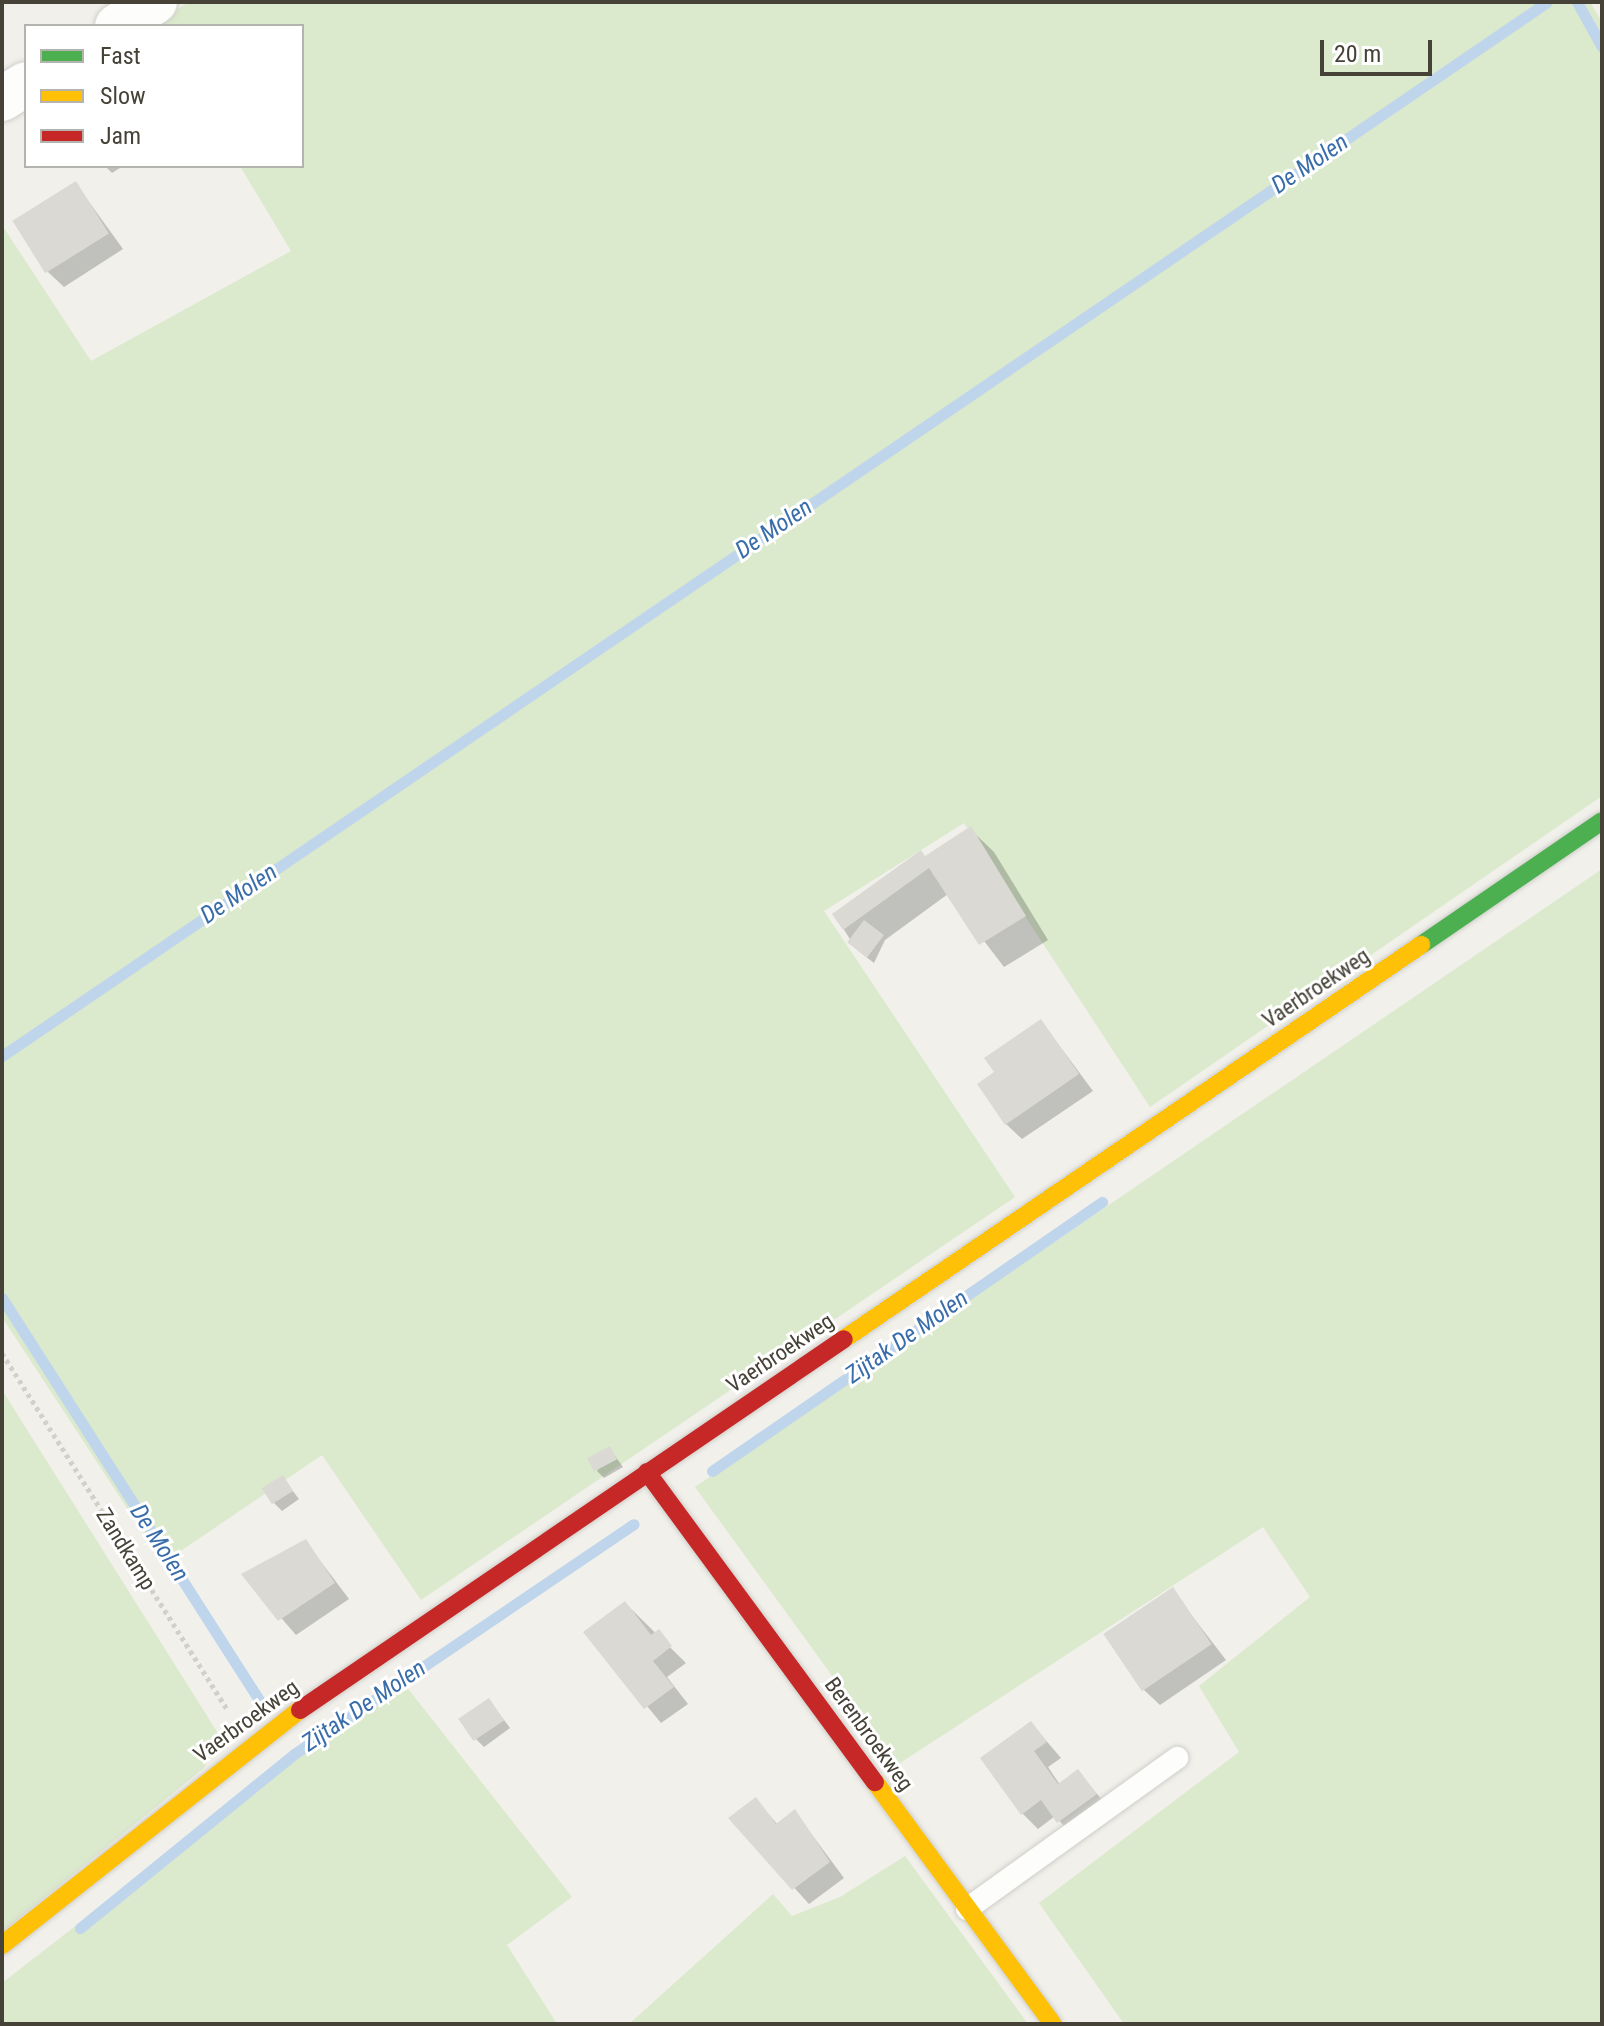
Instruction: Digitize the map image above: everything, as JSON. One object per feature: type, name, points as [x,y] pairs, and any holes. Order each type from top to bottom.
[{"type":"street","points":[[120,24],[155,2]]},
{"type":"street","points":[[2,99],[24,85]]},
{"type":"street","name":"Vaerbroekweg","points":[[2,1945],[250,1744],[1602,821]]},
{"type":"street","name":"Berenbroekweg","points":[[647,1472],[1053,2024]]},
{"type":"lane","points":[[967,1909],[1177,1758]]},
{"type":"path","name":"Zandkamp","points":[[2,1353],[250,1744]]},
{"type":"green space","points":[[189,2],[1590,2],[1602,22],[1602,796],[1150,1107],[964,823],[824,911],[1015,1197],[421,1600],[322,1455],[163,1563],[2,1317],[2,225],[91,361],[291,251],[241,168],[304,168],[304,24],[153,24]]},
{"type":"green space","points":[[1602,869],[1602,2024],[1124,2024],[1039,1903],[1239,1752],[1199,1686],[1310,1597],[1263,1527],[897,1765],[695,1487]]},
{"type":"green space","points":[[2,1390],[221,1738],[204,1768],[2,1932]]},
{"type":"green space","points":[[398,1676],[572,1897],[507,1945],[557,2024],[2,2024],[2,1983]]},
{"type":"green space","points":[[905,1856],[1028,2024],[629,2024],[773,1894],[792,1916],[840,1897]]},
{"type":"building","points":[[76,181],[109,234],[45,273],[12,221]]},
{"type":"building","points":[[971,826],[1026,916],[979,945],[929,868],[843,930],[832,914],[921,850],[925,856]]},
{"type":"building","points":[[864,920],[884,935],[867,957],[847,942]]},
{"type":"building","points":[[1041,1019],[1079,1074],[1005,1125],[977,1084],[994,1072],[984,1058]]},
{"type":"building","points":[[610,1446],[617,1459],[594,1471],[587,1458]]},
{"type":"building","points":[[283,1475],[293,1491],[272,1504],[262,1488]]},
{"type":"building","points":[[306,1539],[335,1583],[278,1621],[241,1574]]},
{"type":"building","points":[[1173,1587],[1212,1644],[1142,1691],[1103,1634]]},
{"type":"building","points":[[625,1601],[651,1635],[659,1629],[672,1646],[653,1661],[674,1687],[644,1709],[583,1632]]},
{"type":"building","points":[[489,1698],[504,1720],[473,1741],[458,1719]]},
{"type":"building","points":[[1031,1721],[1047,1742],[1034,1751],[1058,1784],[1078,1769],[1097,1794],[1057,1823],[1041,1800],[1021,1815],[980,1758]]},
{"type":"building","points":[[756,1797],[776,1824],[795,1809],[830,1862],[792,1890],[728,1818]]},
{"type":"waterway","name":"De Molen","points":[[2,1056],[1547,2]]},
{"type":"waterway","name":"De Molen","points":[[1577,2],[1602,47]]},
{"type":"waterway","name":"Zijtak De Molen","points":[[712,1471],[1102,1202]]},
{"type":"waterway","name":"De Molen","points":[[2,1298],[264,1707]]},
{"type":"waterway","name":"Zijtak De Molen","points":[[80,1928],[294,1754],[634,1524]]},
{"type":"traffic: fast","points":[[1421,945],[1602,821]]},
{"type":"traffic: slow","points":[[844,1339],[1421,945]]},
{"type":"traffic: slow","points":[[2,1945],[300,1710]]},
{"type":"traffic: slow","points":[[875,1782],[1053,2024]]},
{"type":"traffic: jam","points":[[300,1710],[844,1339]]},
{"type":"traffic: jam","points":[[647,1472],[875,1782]]}]
